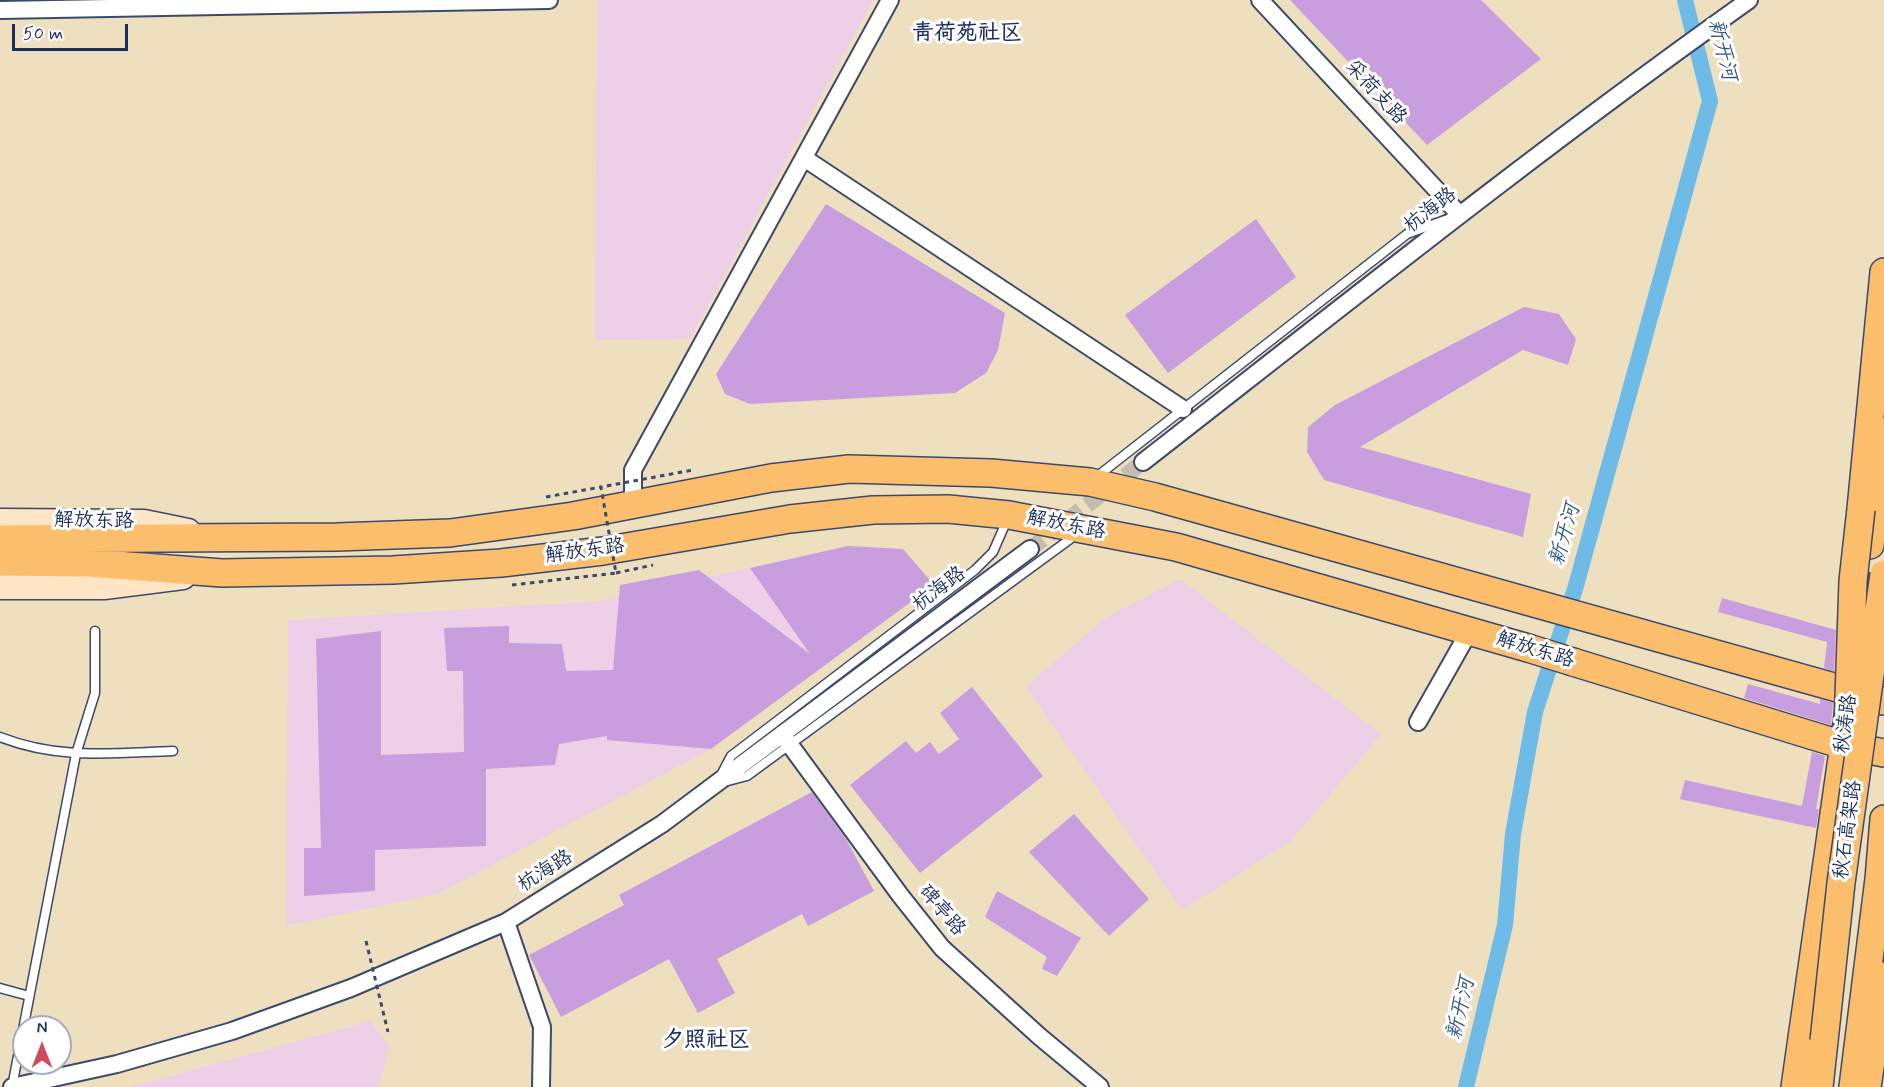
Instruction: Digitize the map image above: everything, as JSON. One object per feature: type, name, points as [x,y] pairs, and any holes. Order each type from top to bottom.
[{"type":"main road","points":[[1841,882],[1853,581],[1884,272]]},
{"type":"main road","name":"秋涛路","points":[[1795,1087],[1851,694],[1884,432]]},
{"type":"main road","name":"解放东路","points":[[0,539],[223,538],[450,533],[573,516],[771,478],[849,469],[991,473],[1090,482],[1155,497],[1851,694],[1884,701]]},
{"type":"main road","name":"解放东路","points":[[0,562],[89,563],[222,573],[393,570],[501,563],[603,551],[790,519],[873,510],[948,509],[1009,515],[1176,547],[1342,596],[1470,630],[1843,746],[1884,753]]},
{"type":"main road","name":"解放东路","points":[[0,521],[144,522],[223,538]]},
{"type":"main road","name":"解放东路","points":[[0,588],[104,587],[222,573]]},
{"type":"main road","name":"秋石高架路","points":[[1819,1087],[1841,882],[1884,574]]},
{"type":"main road","name":"秋石高架路","points":[[1853,1087],[1881,867],[1884,819]]},
{"type":"main road","points":[[1868,1087],[1884,976]]},
{"type":"street","points":[[0,10],[549,0]]},
{"type":"street","points":[[633,505],[633,470],[890,0]]},
{"type":"street","name":"采荷支路","points":[[1260,0],[1460,215]]},
{"type":"street","name":"杭海路","points":[[1143,462],[1460,215],[1678,49],[1749,0]]},
{"type":"street","points":[[804,158],[1183,409]]},
{"type":"street","name":"杭海路","points":[[12,1087],[117,1064],[232,1031],[351,988],[506,922],[662,824],[716,784],[786,740],[1030,549]]},
{"type":"street","points":[[1418,722],[1470,630]]},
{"type":"street","name":"碑亭路","points":[[786,740],[900,895],[942,948],[1039,1036],[1100,1087]]},
{"type":"street","points":[[506,922],[542,1027],[541,1087]]},
{"type":"lane","points":[[1090,482],[1407,234],[1460,215]]},
{"type":"lane","points":[[716,784],[731,756],[975,570],[993,552],[1009,515]]},
{"type":"lane","points":[[786,740],[1084,529]]},
{"type":"lane","points":[[12,1087],[76,754],[94,693],[94,630]]},
{"type":"lane","points":[[0,737],[25,747],[76,754],[173,751]]},
{"type":"lane","points":[[0,988],[29,996]]},
{"type":"path","points":[[542,498],[693,470]]},
{"type":"path","points":[[601,487],[616,573]]},
{"type":"path","points":[[512,585],[616,573],[662,563]]},
{"type":"path","points":[[366,941],[388,1032]]},
{"type":"shaded area","points":[[597,0],[873,0],[690,339],[595,340]]},
{"type":"shaded area","points":[[848,546],[903,549],[934,585],[711,749],[437,894],[286,926],[288,620],[601,601]]},
{"type":"shaded area","points":[[1180,579],[1381,734],[1291,841],[1182,910],[1026,687],[1105,618]]},
{"type":"shaded area","points":[[370,1021],[389,1046],[379,1087],[131,1087]]},
{"type":"building","points":[[1290,0],[1481,0],[1541,59],[1427,145]]},
{"type":"building","points":[[826,204],[1005,313],[998,350],[986,373],[955,393],[750,404],[725,394],[716,374]]},
{"type":"building","points":[[1256,219],[1296,277],[1168,373],[1125,315]]},
{"type":"building","points":[[1524,307],[1559,314],[1576,339],[1568,365],[1523,350],[1360,447],[1531,494],[1523,537],[1324,480],[1307,452],[1308,427],[1335,405]]},
{"type":"building","points":[[848,546],[903,549],[934,585],[711,749],[607,740],[607,736],[559,744],[555,765],[486,769],[486,846],[375,850],[375,891],[304,896],[304,848],[321,848],[316,639],[381,631],[381,755],[464,752],[463,671],[447,671],[444,628],[509,626],[509,643],[562,644],[566,671],[613,670],[620,585],[699,570],[810,654],[750,568]]},
{"type":"building","points":[[1722,598],[1836,630],[1834,671],[1824,668],[1827,642],[1718,612]]},
{"type":"building","points":[[1748,684],[1820,704],[1820,699],[1833,703],[1831,725],[1744,698]]},
{"type":"building","points":[[972,687],[1043,776],[920,873],[850,785],[906,741],[916,753],[930,742],[939,754],[959,739],[940,713]]},
{"type":"building","points":[[1812,752],[1825,756],[1816,809],[1819,809],[1816,828],[1680,799],[1685,780],[1802,806]]},
{"type":"building","points":[[812,792],[846,839],[874,891],[808,926],[802,914],[717,959],[735,993],[698,1013],[669,959],[561,1017],[529,955],[624,905],[619,895]]},
{"type":"building","points":[[1074,814],[1149,899],[1109,936],[1029,852]]},
{"type":"building","points":[[997,891],[1081,938],[1057,976],[1042,969],[1047,957],[985,917]]},
{"type":"waterway","name":"新开河","points":[[1466,1087],[1505,925],[1513,834],[1535,712],[1575,589],[1710,101],[1685,0]]},
{"type":"tunnel","points":[[1030,549],[1143,462]]},
{"type":"district","name":"青荷苑社区","points":[[967,34]]},
{"type":"district","name":"夕照社区","points":[[706,1041]]}]
